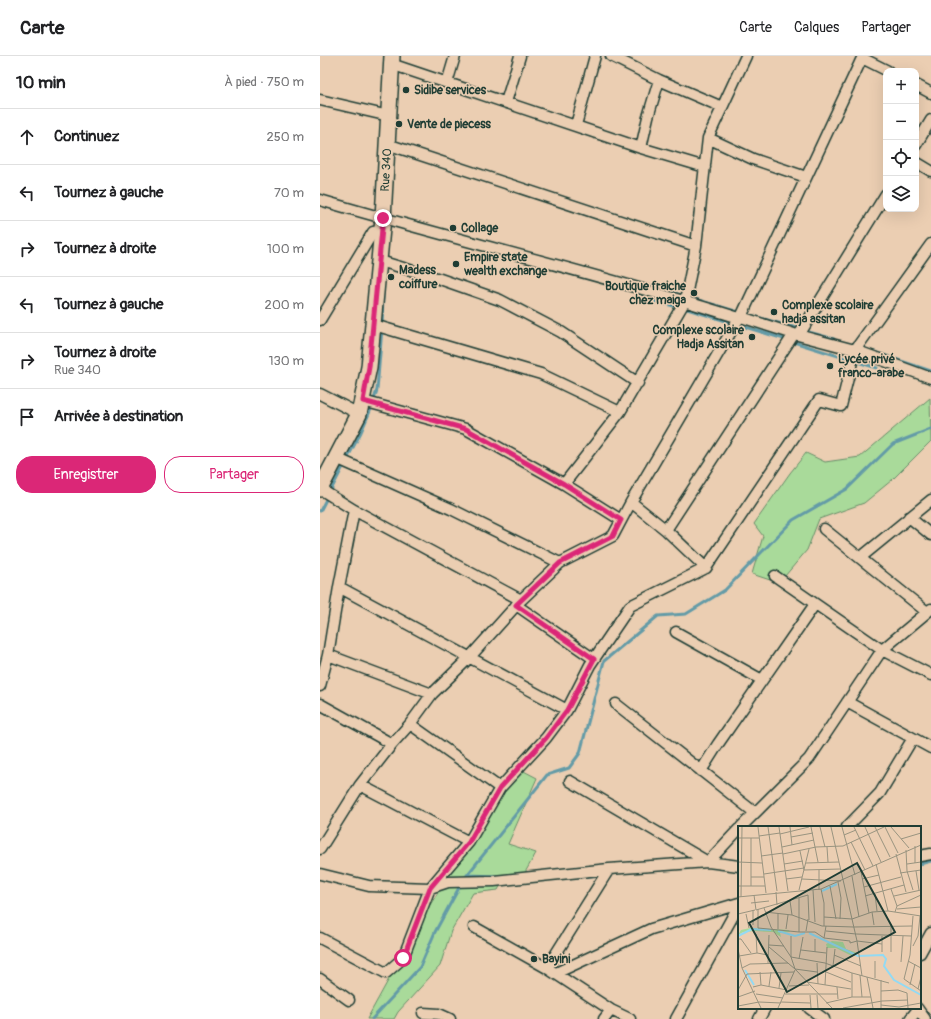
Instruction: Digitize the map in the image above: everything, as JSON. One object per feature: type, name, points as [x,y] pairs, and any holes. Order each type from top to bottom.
[{"type":"street","points":[[447,83],[455,56]]},
{"type":"street","points":[[506,102],[520,56]]},
{"type":"street","points":[[576,125],[595,56]]},
{"type":"street","points":[[611,56],[659,80],[722,107]]},
{"type":"street","points":[[564,484],[620,412],[685,301],[696,246],[708,138],[746,56]]},
{"type":"street","points":[[320,849],[360,785],[392,744],[410,724],[432,694],[470,658],[518,603],[560,563],[613,536],[631,502],[740,318],[863,57],[883,68]]},
{"type":"street","points":[[392,60],[447,83],[641,148],[705,167]]},
{"type":"street","name":"Rue 340","points":[[320,489],[361,408],[369,367],[380,260],[392,60]]},
{"type":"street","points":[[641,148],[659,80]]},
{"type":"street","points":[[919,87],[931,93]]},
{"type":"street","points":[[320,100],[389,116]]},
{"type":"street","points":[[919,140],[931,120]]},
{"type":"street","points":[[708,138],[753,159],[806,177]]},
{"type":"street","points":[[387,144],[696,246]]},
{"type":"street","points":[[919,164],[931,171]]},
{"type":"street","points":[[666,530],[796,334],[883,199]]},
{"type":"street","points":[[320,200],[382,225],[685,301],[855,350],[931,378]]},
{"type":"street","points":[[320,320],[373,232],[382,225]]},
{"type":"street","points":[[320,938],[386,973],[403,958],[430,888],[469,842],[500,788],[546,738],[567,710],[594,659],[630,606],[706,568],[820,400],[841,406],[855,350],[931,244]]},
{"type":"street","points":[[380,260],[500,300],[561,332],[638,383]]},
{"type":"street","points":[[374,325],[541,374],[620,412]]},
{"type":"street","points":[[320,394],[361,408],[466,429],[564,484],[621,520]]},
{"type":"street","points":[[336,458],[451,509],[560,563]]},
{"type":"street","points":[[320,489],[354,510],[518,603],[594,659]]},
{"type":"street","points":[[860,558],[931,500]]},
{"type":"street","points":[[631,502],[666,530],[706,568]]},
{"type":"street","points":[[320,686],[322,673],[328,655],[354,510]]},
{"type":"street","points":[[909,517],[931,535]]},
{"type":"street","points":[[742,826],[754,812],[809,759],[882,650],[929,610],[824,529]]},
{"type":"street","points":[[775,576],[882,650],[931,675]]},
{"type":"street","points":[[339,587],[567,710]]},
{"type":"street","points":[[701,771],[815,604]]},
{"type":"street","points":[[676,632],[762,680]]},
{"type":"street","points":[[328,655],[432,694]]},
{"type":"street","points":[[848,702],[931,748]]},
{"type":"street","points":[[320,704],[392,744]]},
{"type":"street","points":[[616,704],[754,812]]},
{"type":"street","points":[[410,724],[500,788]]},
{"type":"street","points":[[848,826],[880,793],[913,738]]},
{"type":"street","points":[[570,781],[708,862]]},
{"type":"street","points":[[360,785],[469,842]]},
{"type":"street","points":[[708,862],[738,830]]},
{"type":"street","points":[[921,856],[931,854]]},
{"type":"street","points":[[320,874],[368,886],[430,888],[448,882],[494,881],[609,869],[708,862],[738,866]]},
{"type":"street","points":[[551,971],[609,869]]},
{"type":"street","points":[[551,971],[651,929],[738,904]]},
{"type":"street","points":[[676,1019],[738,906]]},
{"type":"street","points":[[474,927],[551,971],[611,1010],[630,1019]]},
{"type":"street","points":[[921,951],[931,933]]},
{"type":"street","points":[[320,979],[349,1000]]},
{"type":"street","points":[[759,1019],[764,1009]]},
{"type":"street","points":[[810,1009],[824,1019]]},
{"type":"street","points":[[910,1019],[917,1009]]},
{"type":"street","points":[[919,1009],[925,1019]]},
{"type":"street","points":[[604,1019],[611,1010]]},
{"type":"street","points":[[423,1013],[440,1014],[450,1019]]},
{"type":"green space","points":[[930,398],[931,441],[892,480],[864,503],[819,519],[807,550],[779,583],[752,574],[763,536],[754,524],[806,453],[825,462],[860,457]]},
{"type":"green space","points":[[518,768],[537,778],[508,844],[536,853],[523,876],[505,877],[498,890],[473,893],[451,931],[440,966],[398,1012],[394,1019],[367,1019],[428,908]]},
{"type":"waterway","points":[[671,292],[742,313]]},
{"type":"waterway","points":[[320,511],[361,432],[377,390],[383,293]]},
{"type":"waterway","points":[[653,301],[678,307]]},
{"type":"waterway","points":[[684,308],[877,368]]},
{"type":"waterway","points":[[753,316],[800,329]]},
{"type":"waterway","points":[[805,331],[834,339]]},
{"type":"waterway","points":[[874,352],[931,371]]},
{"type":"waterway","points":[[464,879],[547,775],[569,768],[580,753],[604,661],[658,616],[686,614],[725,590],[793,520],[847,489],[893,444],[931,429]]},
{"type":"waterway","points":[[921,864],[931,861]]},
{"type":"waterway","points":[[467,875],[500,876]]},
{"type":"waterway","points":[[566,878],[602,875]]},
{"type":"waterway","points":[[372,1019],[420,967],[435,932],[461,884]]},
{"type":"place","name":"Sidibe services","points":[[406,90]]},
{"type":"place","name":"Vente de piecess","points":[[399,124]]},
{"type":"place","name":"Collage","points":[[453,228]]},
{"type":"place","name":"Empire state wealth exchange","points":[[456,264]]},
{"type":"place","name":"Madess coiffure","points":[[391,277]]},
{"type":"place","name":"Boutique fraiche chez maiga","points":[[694,293]]},
{"type":"place","name":"Complexe scolaire hadja assitan","points":[[774,312]]},
{"type":"place","name":"Complexe scolaire Hadja Assitan","points":[[752,337]]},
{"type":"place","name":"Lycée privé franco-arabe","points":[[830,366]]},
{"type":"place","name":"Bayini","points":[[534,959]]},
{"type":"route","points":[[383,218],[369,367],[363,401],[466,429],[564,484],[621,520],[613,536],[560,563],[516,605],[594,659],[567,710],[546,738],[500,788],[469,842],[430,888],[421,915],[403,958]]}]
